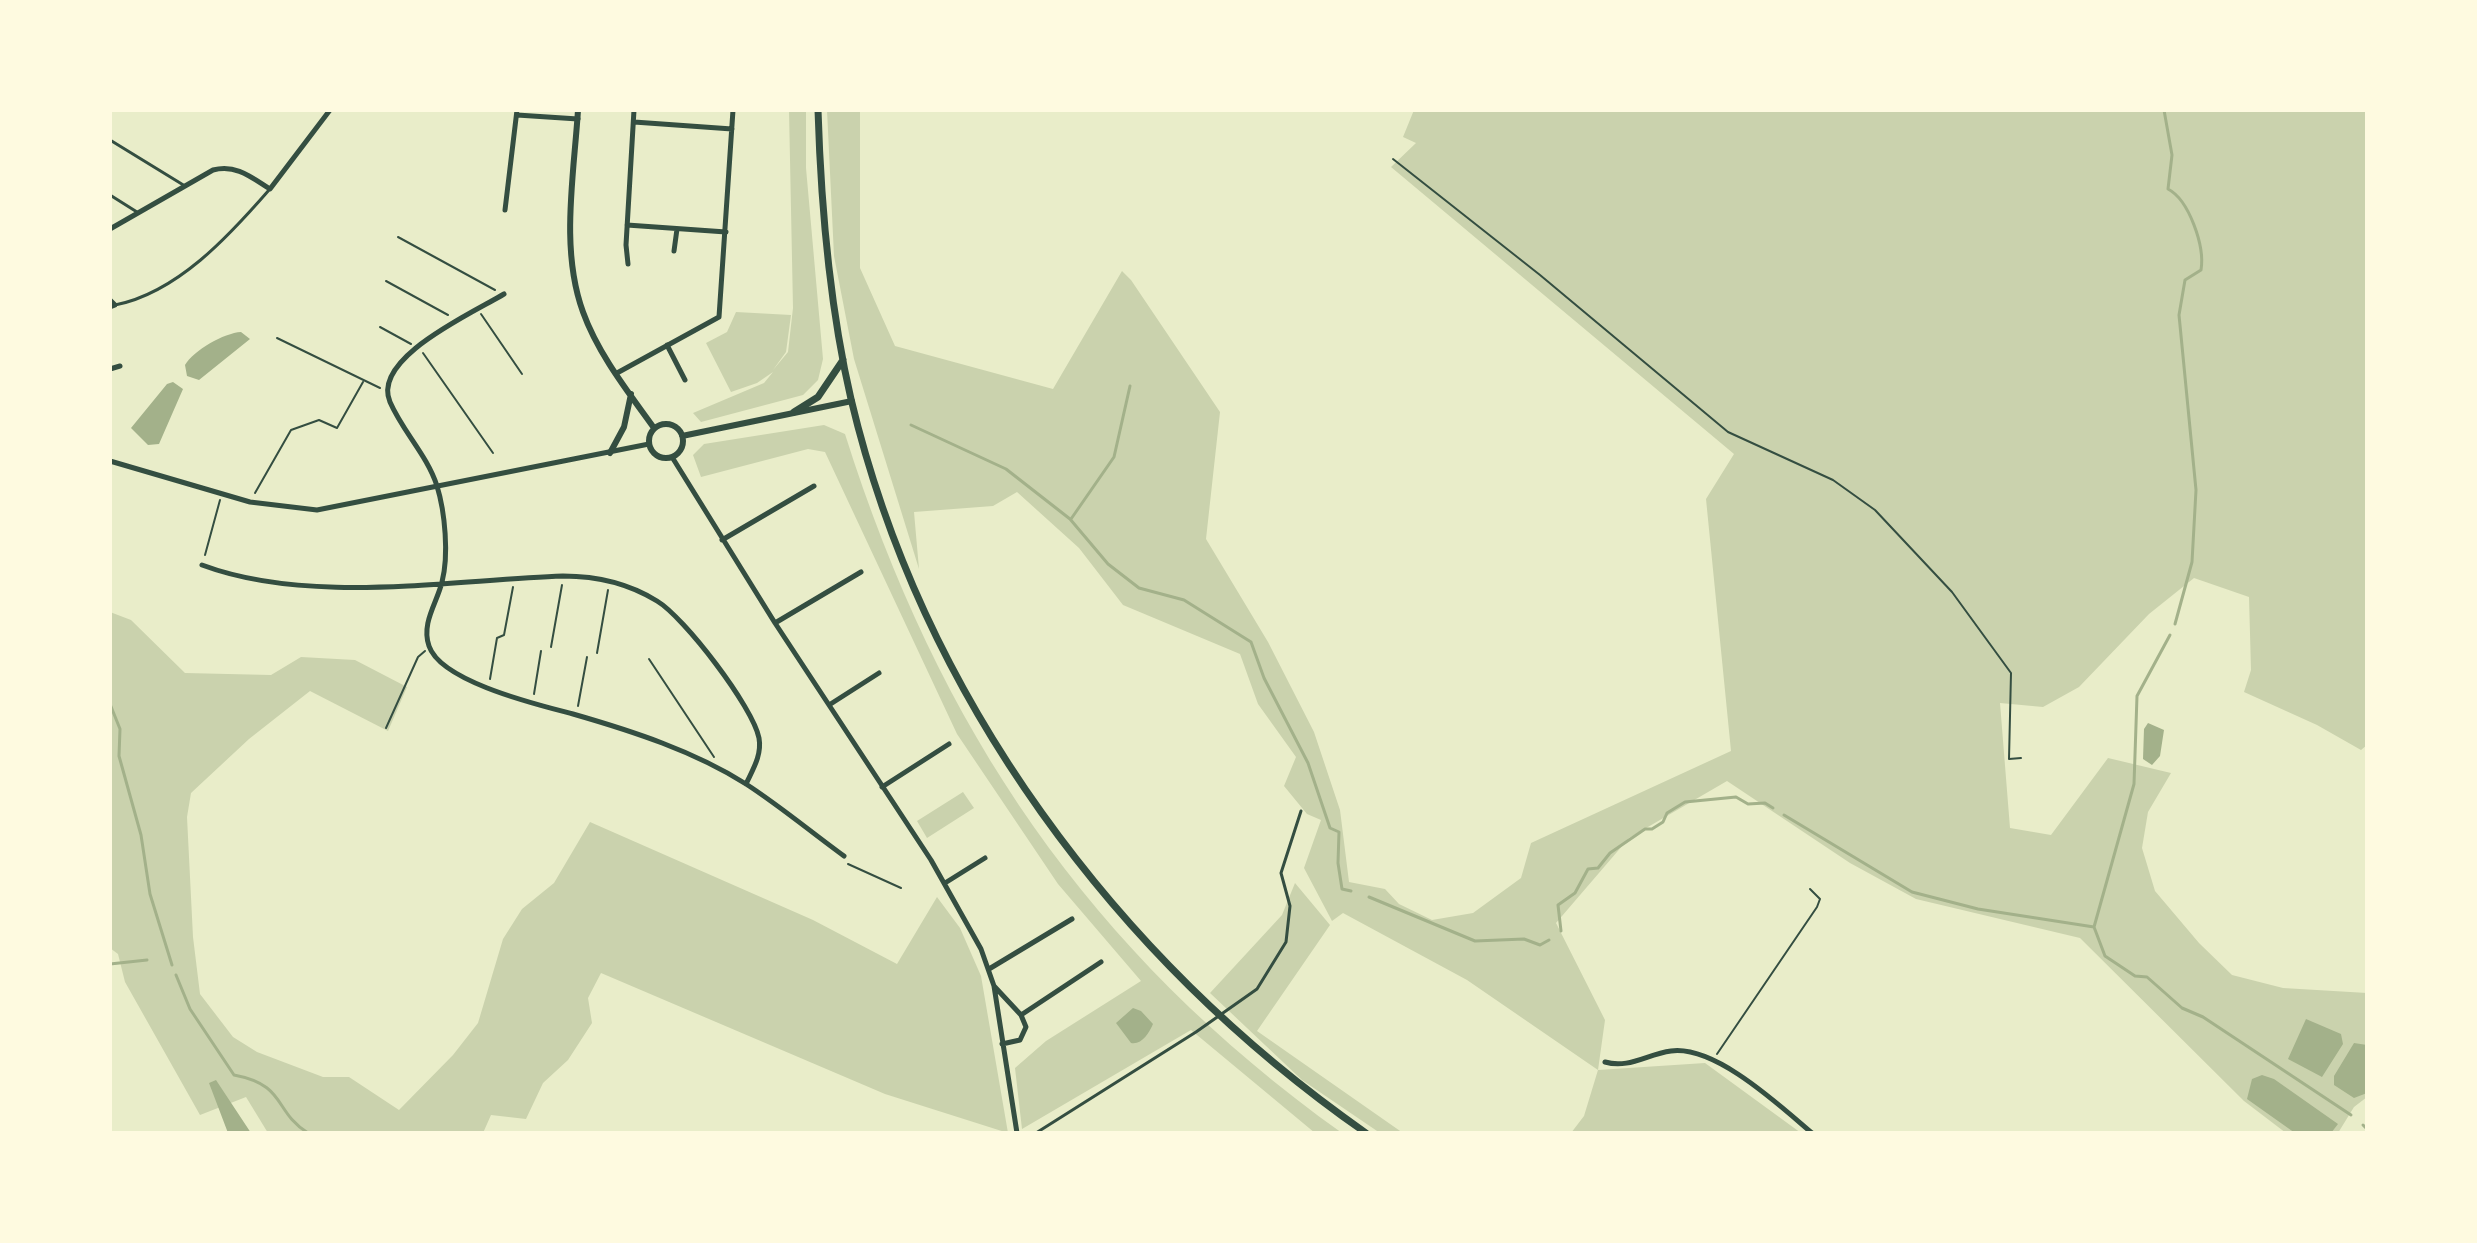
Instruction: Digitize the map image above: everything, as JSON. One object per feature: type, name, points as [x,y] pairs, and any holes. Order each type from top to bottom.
[{"type":"main road","points":[[818,110],[827,250],[852,401],[878,491],[903,560],[970,699],[1024,789],[1090,878],[1189,987],[1270,1061],[1366,1133]]},
{"type":"main road","points":[[794,412],[818,397],[843,360]]},
{"type":"street","points":[[110,229],[226,167],[237,169],[270,189],[330,110]]},
{"type":"street","points":[[578,110],[571,209],[574,274],[587,321],[654,428]]},
{"type":"street","points":[[628,264],[627,225],[634,110]]},
{"type":"street","points":[[617,373],[719,317],[733,110]]},
{"type":"street","points":[[505,210],[517,113],[578,119]]},
{"type":"street","points":[[634,122],[732,129]]},
{"type":"street","points":[[627,225],[726,232]]},
{"type":"street","points":[[674,251],[677,229]]},
{"type":"street","points":[[504,294],[416,346],[389,375],[386,389],[390,403],[426,459],[438,489],[446,558],[443,582],[426,632],[429,648],[452,669],[489,688],[642,735],[723,772],[746,784],[844,856]]},
{"type":"street","points":[[667,345],[685,380]]},
{"type":"street","points":[[110,369],[120,366]]},
{"type":"street","points":[[610,453],[624,427],[631,394]]},
{"type":"street","points":[[682,436],[852,401]]},
{"type":"street","points":[[649,444],[660,457],[672,457],[682,447],[682,436],[671,425],[654,428]]},
{"type":"street","points":[[649,444],[654,428]]},
{"type":"street","points":[[110,461],[250,502],[317,510],[438,489],[649,444]]},
{"type":"street","points":[[672,457],[775,623],[945,883],[989,969],[1017,1133]]},
{"type":"street","points":[[722,540],[814,486]]},
{"type":"street","points":[[202,565],[236,578],[290,586],[563,576],[609,581],[658,601],[682,621],[713,662],[758,736],[757,761],[746,784]]},
{"type":"street","points":[[775,623],[861,572]]},
{"type":"street","points":[[829,705],[879,673]]},
{"type":"street","points":[[882,787],[949,744]]},
{"type":"street","points":[[945,883],[985,858]]},
{"type":"street","points":[[989,969],[1072,919]]},
{"type":"street","points":[[1021,1015],[1101,962]]},
{"type":"street","points":[[994,986],[1021,1015],[1025,1033],[1020,1040],[1002,1044]]},
{"type":"street","points":[[1605,1062],[1619,1066],[1672,1050],[1714,1059],[1812,1133]]},
{"type":"lane","points":[[110,140],[186,187]]},
{"type":"lane","points":[[112,304],[138,301],[182,273],[241,222],[270,189]]},
{"type":"lane","points":[[110,195],[139,213]]},
{"type":"lane","points":[[1036,1133],[1196,1032],[1257,989],[1286,942],[1290,906],[1281,873],[1301,811]]},
{"type":"path","points":[[1393,159],[1540,275],[1728,432],[1833,480],[1875,510],[1952,592],[2011,673],[2009,759],[2021,758]]},
{"type":"path","points":[[398,237],[504,294]]},
{"type":"path","points":[[386,281],[459,321]]},
{"type":"path","points":[[478,310],[522,374]]},
{"type":"path","points":[[380,327],[416,346],[493,453]]},
{"type":"path","points":[[277,338],[363,382],[386,389]]},
{"type":"path","points":[[250,502],[291,430],[319,420],[337,428],[363,382]]},
{"type":"path","points":[[205,555],[221,495]]},
{"type":"path","points":[[551,647],[563,576]]},
{"type":"path","points":[[489,688],[497,638],[504,635],[515,577]]},
{"type":"path","points":[[597,653],[609,581]]},
{"type":"path","points":[[386,728],[418,657],[429,648]]},
{"type":"path","points":[[532,703],[541,651]]},
{"type":"path","points":[[577,715],[587,657]]},
{"type":"path","points":[[649,659],[723,772]]},
{"type":"path","points":[[844,856],[847,863],[901,888]]},
{"type":"path","points":[[1714,1059],[1817,907],[1820,899],[1810,889]]},
{"type":"shaded area","points":[[789,110],[806,110],[806,168],[823,359],[818,380],[803,395],[701,422],[693,413],[764,383],[773,372],[757,383],[731,392],[706,343],[727,332],[736,312],[791,315],[786,352],[773,370],[788,352],[793,308]]},
{"type":"shaded area","points":[[827,110],[860,110],[860,268],[895,346],[1053,389],[1122,271],[1131,280],[1220,412],[1206,539],[1268,642],[1314,732],[1340,810],[1349,882],[1385,889],[1399,904],[1432,920],[1473,913],[1521,878],[1531,843],[1731,751],[1706,499],[1734,454],[1391,167],[1416,143],[1403,137],[1414,110],[2367,110],[2367,745],[2361,750],[2317,725],[2244,692],[2251,670],[2249,597],[2194,578],[2149,614],[2079,687],[2043,707],[2000,703],[2010,828],[2051,835],[2108,758],[2171,773],[2148,812],[2142,848],[2155,891],[2199,943],[2232,975],[2283,988],[2367,993],[2367,1097],[2354,1107],[2338,1133],[2286,1133],[2244,1101],[2080,938],[1916,899],[1850,863],[1727,781],[1629,838],[1556,923],[1605,1020],[1598,1070],[1467,980],[1343,913],[1332,921],[1304,868],[1321,820],[1307,814],[1284,786],[1296,757],[1258,704],[1240,654],[1123,605],[1079,548],[1017,492],[993,506],[914,512],[919,569],[854,359],[834,256]]},
{"type":"shaded area","points":[[241,332],[250,339],[199,380],[187,376],[185,365],[202,348]]},
{"type":"shaded area","points":[[173,382],[183,389],[159,444],[148,445],[131,428],[167,384]]},
{"type":"shaded area","points":[[824,425],[845,434],[883,541],[926,642],[976,737],[1034,826],[1098,910],[1171,989],[1252,1063],[1342,1133],[1315,1133],[1191,1030],[1022,1129],[1015,1068],[1046,1041],[1141,981],[1058,884],[957,734],[825,452],[808,449],[701,477],[693,455],[704,444]]},
{"type":"shaded area","points":[[110,612],[131,620],[185,673],[271,675],[301,657],[355,660],[407,687],[388,731],[310,691],[249,739],[191,793],[187,817],[193,937],[200,994],[233,1037],[257,1052],[323,1077],[349,1077],[399,1110],[453,1055],[478,1023],[503,939],[522,909],[554,883],[590,822],[813,920],[897,964],[937,897],[960,928],[981,976],[1008,1133],[885,1094],[601,973],[588,998],[592,1023],[568,1060],[543,1083],[526,1119],[491,1115],[483,1133],[268,1133],[246,1097],[200,1115],[125,982],[118,954],[110,948]]},
{"type":"shaded area","points":[[2148,723],[2164,730],[2160,756],[2152,765],[2143,759],[2144,729]]},
{"type":"shaded area","points":[[963,792],[974,808],[927,838],[917,821]]},
{"type":"shaded area","points":[[1295,883],[1330,925],[1257,1031],[1403,1133],[1380,1133],[1302,1080],[1210,993],[1282,915]]},
{"type":"shaded area","points":[[1133,1008],[1141,1011],[1153,1024],[1145,1038],[1131,1043],[1116,1023]]},
{"type":"shaded area","points":[[2306,1019],[2341,1034],[2343,1044],[2322,1077],[2288,1059]]},
{"type":"shaded area","points":[[2354,1043],[2367,1045],[2367,1093],[2354,1098],[2334,1085],[2334,1076]]},
{"type":"shaded area","points":[[1705,1063],[1801,1133],[1571,1133],[1584,1116],[1598,1070]]},
{"type":"shaded area","points":[[2262,1075],[2274,1079],[2338,1124],[2331,1133],[2295,1133],[2247,1099],[2252,1079]]},
{"type":"shaded area","points":[[216,1080],[251,1133],[228,1133],[209,1083]]},
{"type":"waterway","points":[[2164,110],[2172,155],[2168,189],[2189,213],[2202,260],[2201,270],[2185,280],[2179,315],[2196,490],[2192,562],[2175,624]]},
{"type":"waterway","points":[[1071,519],[1114,457],[1130,386]]},
{"type":"waterway","points":[[911,425],[1006,469],[1070,519],[1108,564],[1139,588],[1184,600],[1251,642],[1264,678],[1308,763],[1330,828],[1339,832],[1338,863],[1342,889],[1351,891]]},
{"type":"waterway","points":[[2170,635],[2137,696],[2134,784],[2094,927],[2105,956],[2135,976],[2147,977],[2182,1008],[2203,1017],[2351,1115]]},
{"type":"waterway","points":[[110,704],[120,729],[119,756],[141,835],[150,894],[172,965]]},
{"type":"waterway","points":[[1561,931],[1558,905],[1575,893],[1588,869],[1598,868],[1610,853],[1645,829],[1652,829],[1663,822],[1667,813],[1685,802],[1736,797],[1748,804],[1765,803],[1773,808]]},
{"type":"waterway","points":[[1784,815],[1912,892],[1978,909],[2094,927]]},
{"type":"waterway","points":[[1369,897],[1475,941],[1524,939],[1540,945],[1549,940]]},
{"type":"waterway","points":[[110,964],[147,960]]},
{"type":"waterway","points":[[176,975],[190,1009],[234,1075],[263,1085],[297,1125],[308,1133]]},
{"type":"waterway","points":[[2363,1125],[2367,1129]]}]
